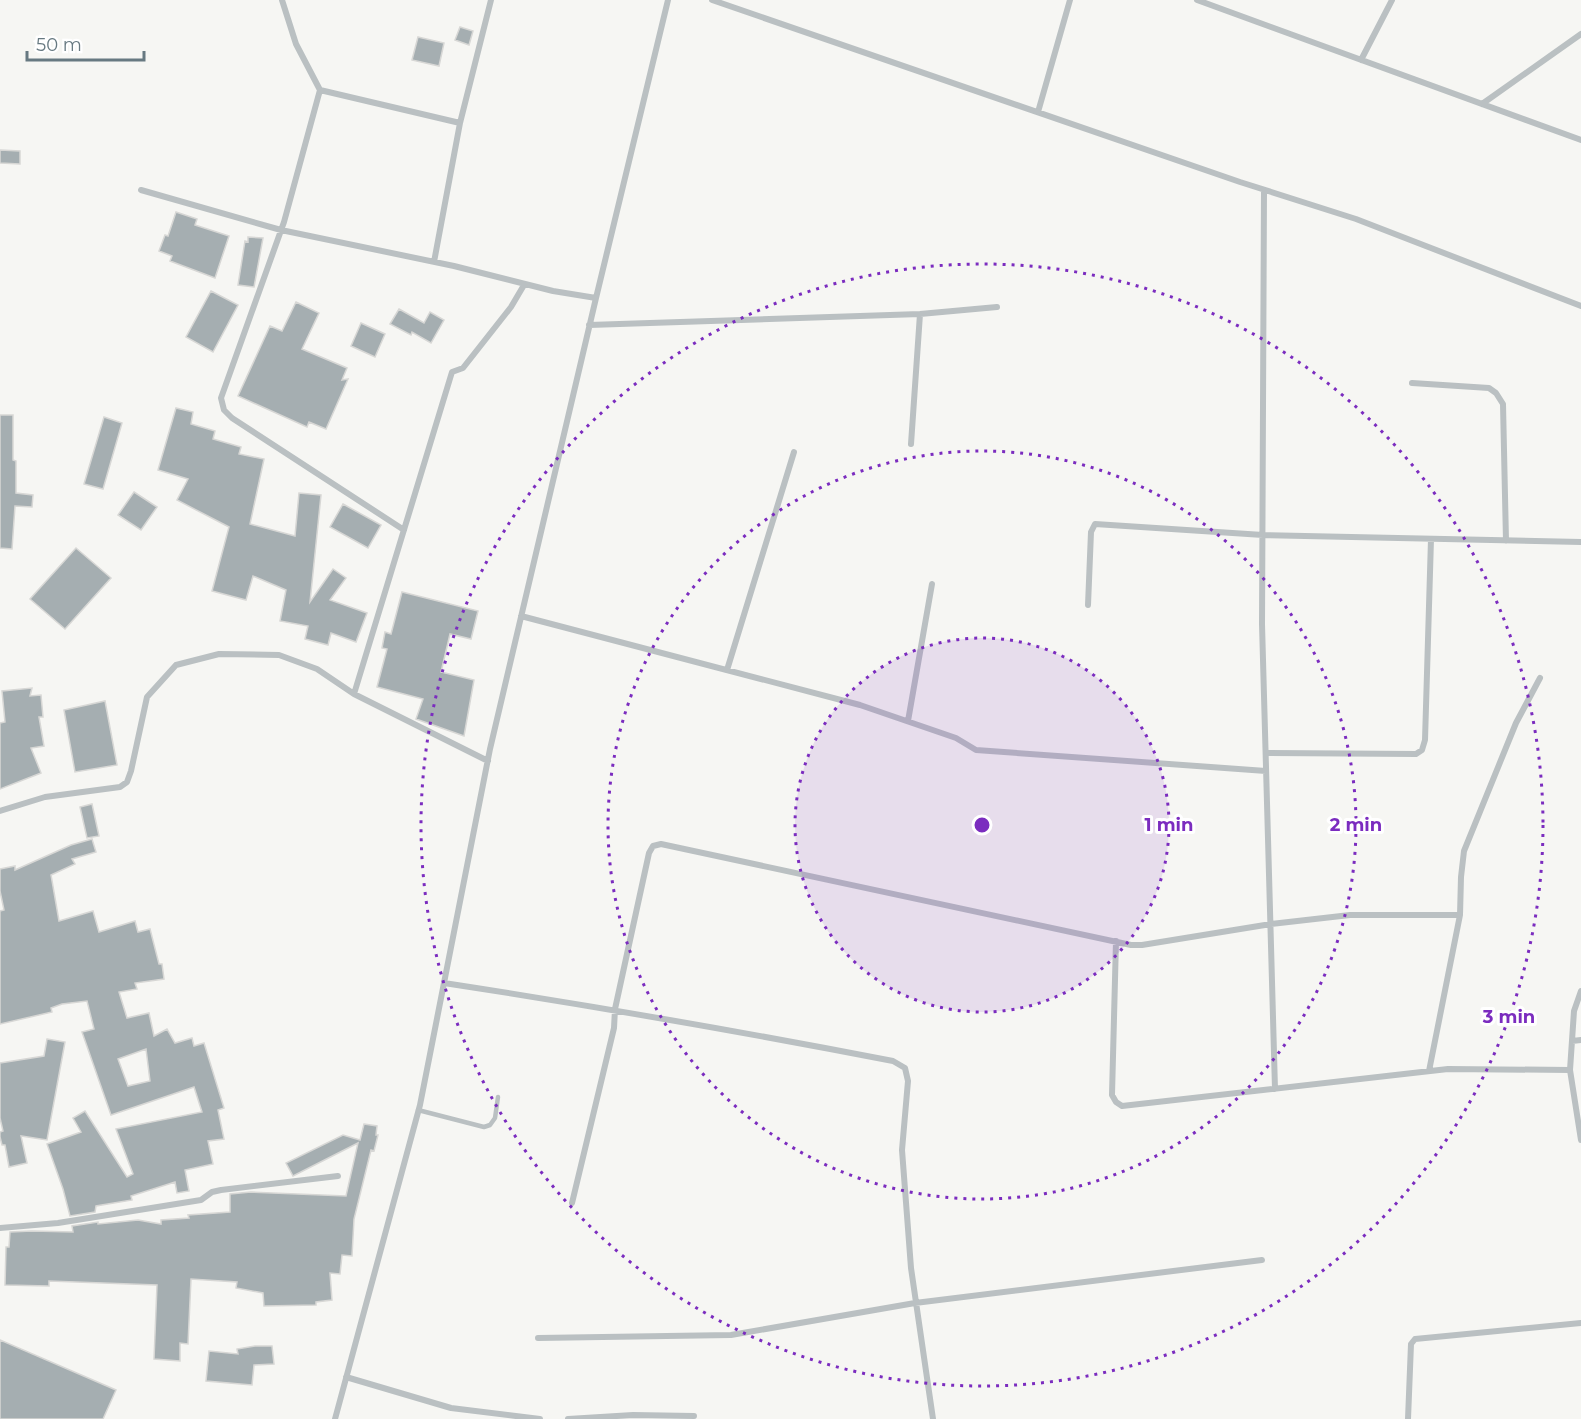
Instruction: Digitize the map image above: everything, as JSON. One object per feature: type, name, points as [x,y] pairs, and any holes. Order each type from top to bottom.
[{"type":"street","points":[[282,0],[296,44],[320,90],[281,230],[221,398],[224,410],[232,418],[404,530]]},
{"type":"street","points":[[434,262],[460,123],[491,0]]},
{"type":"street","points":[[335,1419],[418,1110],[488,761],[589,325],[668,0]]},
{"type":"street","points":[[712,0],[1264,190],[1356,219],[1581,306]]},
{"type":"street","points":[[1038,112],[1070,0]]},
{"type":"street","points":[[1199,0],[1581,140]]},
{"type":"street","points":[[1361,60],[1392,0]]},
{"type":"street","points":[[1482,104],[1581,34]]},
{"type":"street","points":[[320,90],[460,123]]},
{"type":"street","points":[[141,190],[281,230],[434,262],[524,285],[596,298]]},
{"type":"street","points":[[1264,190],[1262,624],[1275,1089]]},
{"type":"street","points":[[354,694],[452,372],[463,368],[511,307],[524,285]]},
{"type":"street","points":[[589,325],[920,315],[997,307]]},
{"type":"street","points":[[911,444],[920,315]]},
{"type":"street","points":[[1412,384],[1489,388],[1496,393],[1503,404],[1506,541]]},
{"type":"street","points":[[728,670],[794,452]]},
{"type":"street","points":[[1088,605],[1091,532],[1095,525],[1263,535],[1581,542]]},
{"type":"street","points":[[1266,753],[1416,754],[1422,750],[1425,740],[1431,539]]},
{"type":"street","points":[[908,721],[932,584]]},
{"type":"street","points":[[521,616],[860,705],[957,738],[976,750],[1266,771]]},
{"type":"street","points":[[0,811],[45,796],[120,787],[127,782],[147,697],[176,665],[219,654],[279,655],[317,669],[354,694],[488,761]]},
{"type":"street","points":[[1429,1071],[1460,915],[1464,851],[1516,723],[1540,678]]},
{"type":"street","points":[[572,1203],[614,1028],[615,1009],[649,853],[653,846],[661,844],[1142,945],[1271,924],[1350,915],[1460,915]]},
{"type":"street","points":[[1116,941],[1112,1095],[1122,1106],[1448,1069],[1570,1070]]},
{"type":"street","points":[[444,983],[615,1009],[892,1061],[905,1068],[908,1082],[902,1150],[915,1304],[933,1419]]},
{"type":"street","points":[[1581,991],[1574,1011],[1570,1070],[1581,1140]]},
{"type":"street","points":[[1572,1041],[1581,1040]]},
{"type":"street","points":[[0,1228],[58,1223],[201,1200],[212,1192],[222,1190],[338,1176]]},
{"type":"street","points":[[538,1338],[731,1335],[915,1304],[1262,1260]]},
{"type":"street","points":[[1408,1419],[1412,1344],[1415,1339],[1581,1323]]},
{"type":"street","points":[[346,1377],[452,1408],[540,1419]]},
{"type":"street","points":[[568,1419],[633,1415],[694,1416]]},
{"type":"lane","points":[[418,1110],[484,1127],[490,1125],[495,1118],[498,1097]]},
{"type":"building","points":[[460,27],[473,31],[469,45],[455,40]]},
{"type":"building","points":[[418,37],[444,43],[439,66],[412,60]]},
{"type":"building","points":[[0,150],[20,151],[20,164],[0,163]]},
{"type":"building","points":[[176,212],[197,219],[195,225],[229,236],[215,278],[170,261],[172,256],[159,251],[165,235],[168,236]]},
{"type":"building","points":[[248,237],[263,238],[254,287],[238,285],[245,241],[248,242]]},
{"type":"building","points":[[211,291],[238,305],[213,352],[186,337]]},
{"type":"building","points":[[296,302],[319,313],[302,349],[347,368],[342,380],[348,379],[326,429],[309,422],[307,427],[238,396],[270,326],[282,331]]},
{"type":"building","points":[[399,309],[424,323],[430,312],[444,320],[431,343],[412,332],[411,335],[390,324]]},
{"type":"building","points":[[361,323],[385,334],[375,357],[351,346]]},
{"type":"building","points":[[176,408],[193,412],[191,424],[215,431],[213,439],[241,447],[239,454],[264,459],[250,524],[295,536],[299,493],[321,495],[310,602],[333,569],[346,578],[330,600],[367,613],[356,642],[331,633],[328,645],[305,639],[308,626],[280,621],[286,590],[253,576],[246,600],[212,591],[229,527],[177,500],[188,479],[158,470]]},
{"type":"building","points":[[0,415],[13,415],[16,493],[33,495],[32,507],[15,506],[12,549],[0,548]]},
{"type":"building","points":[[104,417],[122,423],[103,489],[84,484]]},
{"type":"building","points":[[134,492],[157,507],[141,530],[118,515]]},
{"type":"building","points":[[343,504],[381,525],[368,548],[330,527]]},
{"type":"building","points":[[76,548],[111,578],[65,629],[30,599]]},
{"type":"building","points":[[402,592],[478,611],[471,639],[450,634],[441,672],[474,680],[464,736],[416,719],[423,699],[377,687],[387,649],[382,648],[385,632],[391,634]]},
{"type":"building","points":[[32,688],[30,696],[41,695],[43,717],[39,717],[44,746],[31,748],[41,773],[0,789],[0,723],[5,722],[2,691]]},
{"type":"building","points":[[105,701],[117,765],[75,772],[64,710]]},
{"type":"building","points":[[92,804],[99,836],[87,838],[80,807]]},
{"type":"building","points":[[92,839],[96,852],[72,859],[75,864],[51,875],[59,921],[93,911],[99,932],[135,921],[138,932],[150,929],[159,964],[162,964],[164,979],[135,983],[137,989],[119,992],[127,1018],[149,1013],[154,1036],[167,1029],[175,1043],[192,1038],[194,1046],[204,1043],[224,1108],[218,1110],[224,1139],[208,1141],[213,1164],[185,1170],[189,1191],[177,1193],[175,1182],[131,1196],[132,1200],[96,1206],[95,1212],[70,1216],[47,1144],[81,1132],[73,1118],[85,1111],[127,1177],[133,1174],[116,1129],[202,1112],[194,1087],[111,1115],[82,1032],[94,1029],[87,1001],[62,1004],[51,1008],[52,1012],[0,1024],[0,911],[4,910],[0,891],[0,869],[15,866],[15,870],[71,845]],"holes":[[[146,1049],[150,1081],[128,1086],[118,1059]]]},
{"type":"building","points":[[47,1039],[65,1042],[47,1140],[21,1136],[27,1163],[9,1167],[5,1145],[2,1145],[0,1137],[0,1132],[3,1131],[0,1118],[0,1063],[44,1056]]},
{"type":"building","points":[[364,1124],[377,1126],[376,1135],[378,1135],[374,1151],[371,1150],[354,1219],[352,1256],[342,1255],[340,1274],[330,1273],[332,1300],[316,1302],[316,1305],[264,1306],[263,1293],[236,1288],[237,1282],[191,1279],[188,1344],[180,1343],[180,1361],[154,1359],[157,1285],[49,1281],[49,1286],[5,1285],[6,1247],[9,1247],[10,1232],[73,1232],[72,1226],[98,1222],[98,1224],[138,1220],[161,1224],[161,1220],[189,1218],[188,1215],[230,1212],[230,1194],[251,1192],[346,1196],[358,1143],[293,1176],[286,1163],[343,1135],[360,1140]]},
{"type":"building","points":[[0,1340],[116,1390],[103,1419],[0,1419]]},
{"type":"building","points":[[272,1346],[274,1364],[254,1365],[252,1385],[206,1381],[209,1351],[238,1354],[237,1349]]}]
